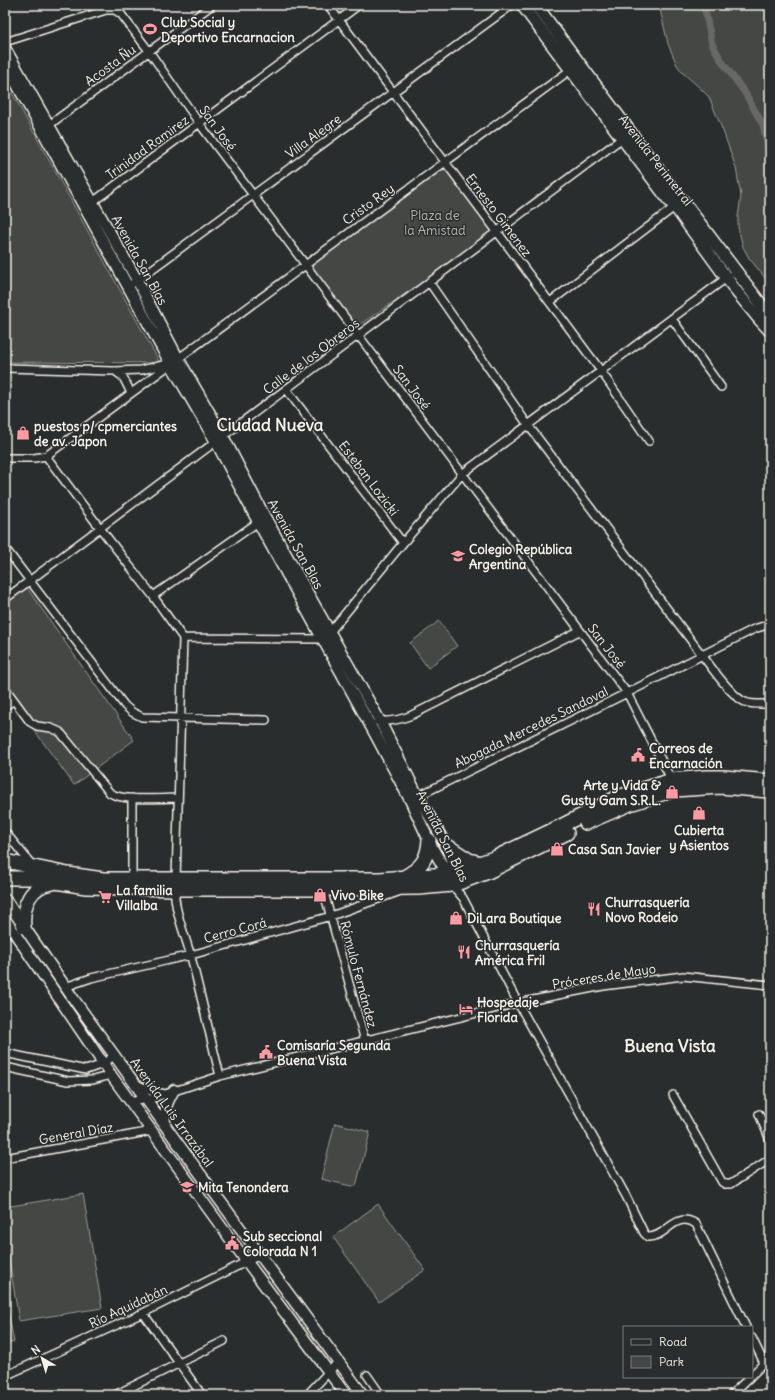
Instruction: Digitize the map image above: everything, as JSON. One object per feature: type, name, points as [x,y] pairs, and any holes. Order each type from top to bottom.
[{"type":"highway","points":[[453,878],[618,797],[706,777],[770,781]]},
{"type":"highway","points":[[5,861],[68,874],[97,878],[132,879],[175,884],[323,889],[406,883],[453,878],[509,861],[614,810],[673,785],[770,791]]},
{"type":"highway","points":[[406,883],[424,860],[428,851],[429,840]]},
{"type":"highway","points":[[446,845],[469,860],[481,863]]},
{"type":"highway","points":[[5,878],[32,878],[86,887],[333,879],[406,883]]},
{"type":"highway","points":[[24,927],[23,918],[30,896],[45,884],[60,882]]},
{"type":"main road","name":"Avenida Perimetral","points":[[522,5],[570,71],[675,192],[679,204],[731,275],[759,319],[770,331]]},
{"type":"main road","name":"Avenida Perimetral","points":[[536,5],[580,64],[626,136]]},
{"type":"main road","name":"Avenida Perimetral","points":[[731,275],[770,316]]},
{"type":"street","name":"Acosta Ñu","points":[[46,127],[212,5]]},
{"type":"street","name":"Ernesto Gimenez","points":[[328,5],[601,371],[649,441]]},
{"type":"street","name":"Trinidad Ramirez","points":[[85,208],[359,5]]},
{"type":"street","name":"Villa Alegre","points":[[133,283],[512,5]]},
{"type":"street","name":"San José","points":[[115,7],[149,51],[199,123],[627,693],[673,785]]},
{"type":"street","points":[[5,42],[115,7]]},
{"type":"street","name":"Avenida San Blas","points":[[5,48],[46,127],[85,208],[133,283]]},
{"type":"street","name":"Avenida San Blas","points":[[5,63],[93,202],[174,361],[219,439],[322,639],[367,721],[414,798],[446,845],[452,860],[453,878]]},
{"type":"street","name":"Cristo Rey","points":[[46,456],[131,392],[580,64]]},
{"type":"street","name":"Calle de los Obreros","points":[[5,599],[626,136]]},
{"type":"street","points":[[550,302],[679,204]]},
{"type":"street","points":[[330,632],[462,474],[731,275]]},
{"type":"street","points":[[429,282],[528,425],[702,655],[737,698],[744,702],[770,704]]},
{"type":"street","points":[[672,319],[722,386]]},
{"type":"street","points":[[5,368],[115,371],[141,370],[174,361]]},
{"type":"street","points":[[115,371],[123,377],[131,392]]},
{"type":"street","name":"Esteban Lozicki","points":[[286,389],[403,543]]},
{"type":"street","points":[[5,458],[34,458],[46,456],[153,596],[183,638],[175,884],[176,902],[220,1076]]},
{"type":"street","points":[[153,596],[261,519]]},
{"type":"street","name":"Avenida San Blas","points":[[261,519],[330,632],[380,721],[414,798],[429,840],[453,878],[518,1004],[622,1189],[644,1232],[648,1237],[653,1237],[675,1223],[683,1220],[689,1220],[696,1224],[746,1326]]},
{"type":"street","points":[[5,548],[125,706],[132,712],[142,717],[266,720]]},
{"type":"street","name":"Abogada Mercedes Sandoval","points":[[414,798],[754,629],[770,624]]},
{"type":"street","points":[[367,721],[401,719],[412,715],[579,631]]},
{"type":"street","points":[[183,638],[322,639]]},
{"type":"street","points":[[5,688],[30,722],[37,726],[51,728],[60,732],[110,793],[116,797],[178,798]]},
{"type":"street","points":[[5,706],[14,700]]},
{"type":"street","points":[[132,798],[132,879]]},
{"type":"street","points":[[5,832],[33,866]]},
{"type":"street","name":"Cerro Corá","points":[[66,987],[91,978],[190,955],[331,916],[406,883]]},
{"type":"street","name":"Rómulo Fernández","points":[[323,889],[365,1041]]},
{"type":"street","name":"Avenida Luis Irrazábal","points":[[5,899],[147,1100],[363,1395]]},
{"type":"street","points":[[5,919],[103,1064],[246,1262],[346,1395]]},
{"type":"street","name":"Próceres de Mayo","points":[[130,1100],[147,1100],[220,1076],[518,1004],[603,986],[683,976],[770,985]]},
{"type":"street","points":[[5,1053],[86,1070],[103,1064],[115,1055]]},
{"type":"street","points":[[5,1067],[68,1081],[93,1080],[111,1074]]},
{"type":"street","points":[[136,1084],[151,1091],[170,1092],[164,1114],[165,1124]]},
{"type":"street","points":[[673,1095],[722,1182],[725,1184],[731,1184],[770,1159]]},
{"type":"street","points":[[759,1114],[770,1140]]},
{"type":"street","name":"General Díaz","points":[[5,1158],[152,1131]]},
{"type":"street","name":"Río Aquidabán","points":[[5,1376],[143,1313],[260,1255]]},
{"type":"street","points":[[143,1313],[202,1395]]},
{"type":"street","points":[[753,1340],[764,1363]]},
{"type":"street","points":[[115,1395],[224,1341]]},
{"type":"street","points":[[753,1374],[770,1357]]},
{"type":"street","points":[[307,1395],[339,1361]]},
{"type":"street","points":[[367,1375],[381,1395]]},
{"type":"street","points":[[731,1395],[749,1378]]},
{"type":"green space","points":[[659,5],[770,5],[770,284],[749,258],[743,247],[738,227],[741,196],[736,168],[723,131],[709,97],[683,73],[677,65],[668,44]]},
{"type":"green space","points":[[5,80],[160,363],[5,362]]},
{"type":"green space","name":"Plaza de la Amistad","points":[[445,162],[497,232],[356,327],[309,264]]},
{"type":"green space","points":[[25,585],[134,740],[74,785],[5,690],[5,601]]},
{"type":"green space","points":[[439,621],[457,646],[428,668],[410,643]]},
{"type":"green space","points":[[335,1123],[370,1132],[356,1186],[321,1179]]},
{"type":"green space","points":[[83,1194],[102,1308],[19,1321],[5,1234],[5,1207]]},
{"type":"green space","points":[[378,1204],[425,1270],[379,1302],[333,1237]]},
{"type":"green space","points":[[5,1306],[7,1306],[14,1342],[5,1344]]},
{"type":"waterway","points":[[705,5],[712,44],[723,63],[745,93],[763,125],[770,157]]},
{"type":"place","name":"Club Social y Deportivo Encarnacion","points":[[150,29]]},
{"type":"place","name":"puestos p/ cpmerciantes de av. Japon","points":[[23,433]]},
{"type":"place","name":"Colegio República Argentina","points":[[458,556]]},
{"type":"place","name":"Correos de Encarnación","points":[[638,755]]},
{"type":"place","name":"Arte y Vida & Gusty Gam S.R.L.","points":[[672,792]]},
{"type":"place","name":"Cubierta y Asientos","points":[[699,813]]},
{"type":"place","name":"Casa San Javier","points":[[557,849]]},
{"type":"place","name":"Vivo Bike","points":[[320,895]]},
{"type":"place","name":"La familia Villalba","points":[[105,897]]},
{"type":"place","name":"Churrasquería Novo Rodeio","points":[[594,909]]},
{"type":"place","name":"DiLara Boutique","points":[[456,918]]},
{"type":"place","name":"Churrasquería América Fril","points":[[464,952]]},
{"type":"place","name":"Hospedaje Florida","points":[[466,1009]]},
{"type":"place","name":"Comisaría Segunda Buena Vista","points":[[266,1052]]},
{"type":"place","name":"Mita Tenondera","points":[[187,1187]]},
{"type":"place","name":"Sub seccional Colorada N 1","points":[[232,1243]]},
{"type":"district","name":"Ciudad Nueva","points":[[270,425]]},
{"type":"district","name":"Buena Vista","points":[[670,1046]]}]
